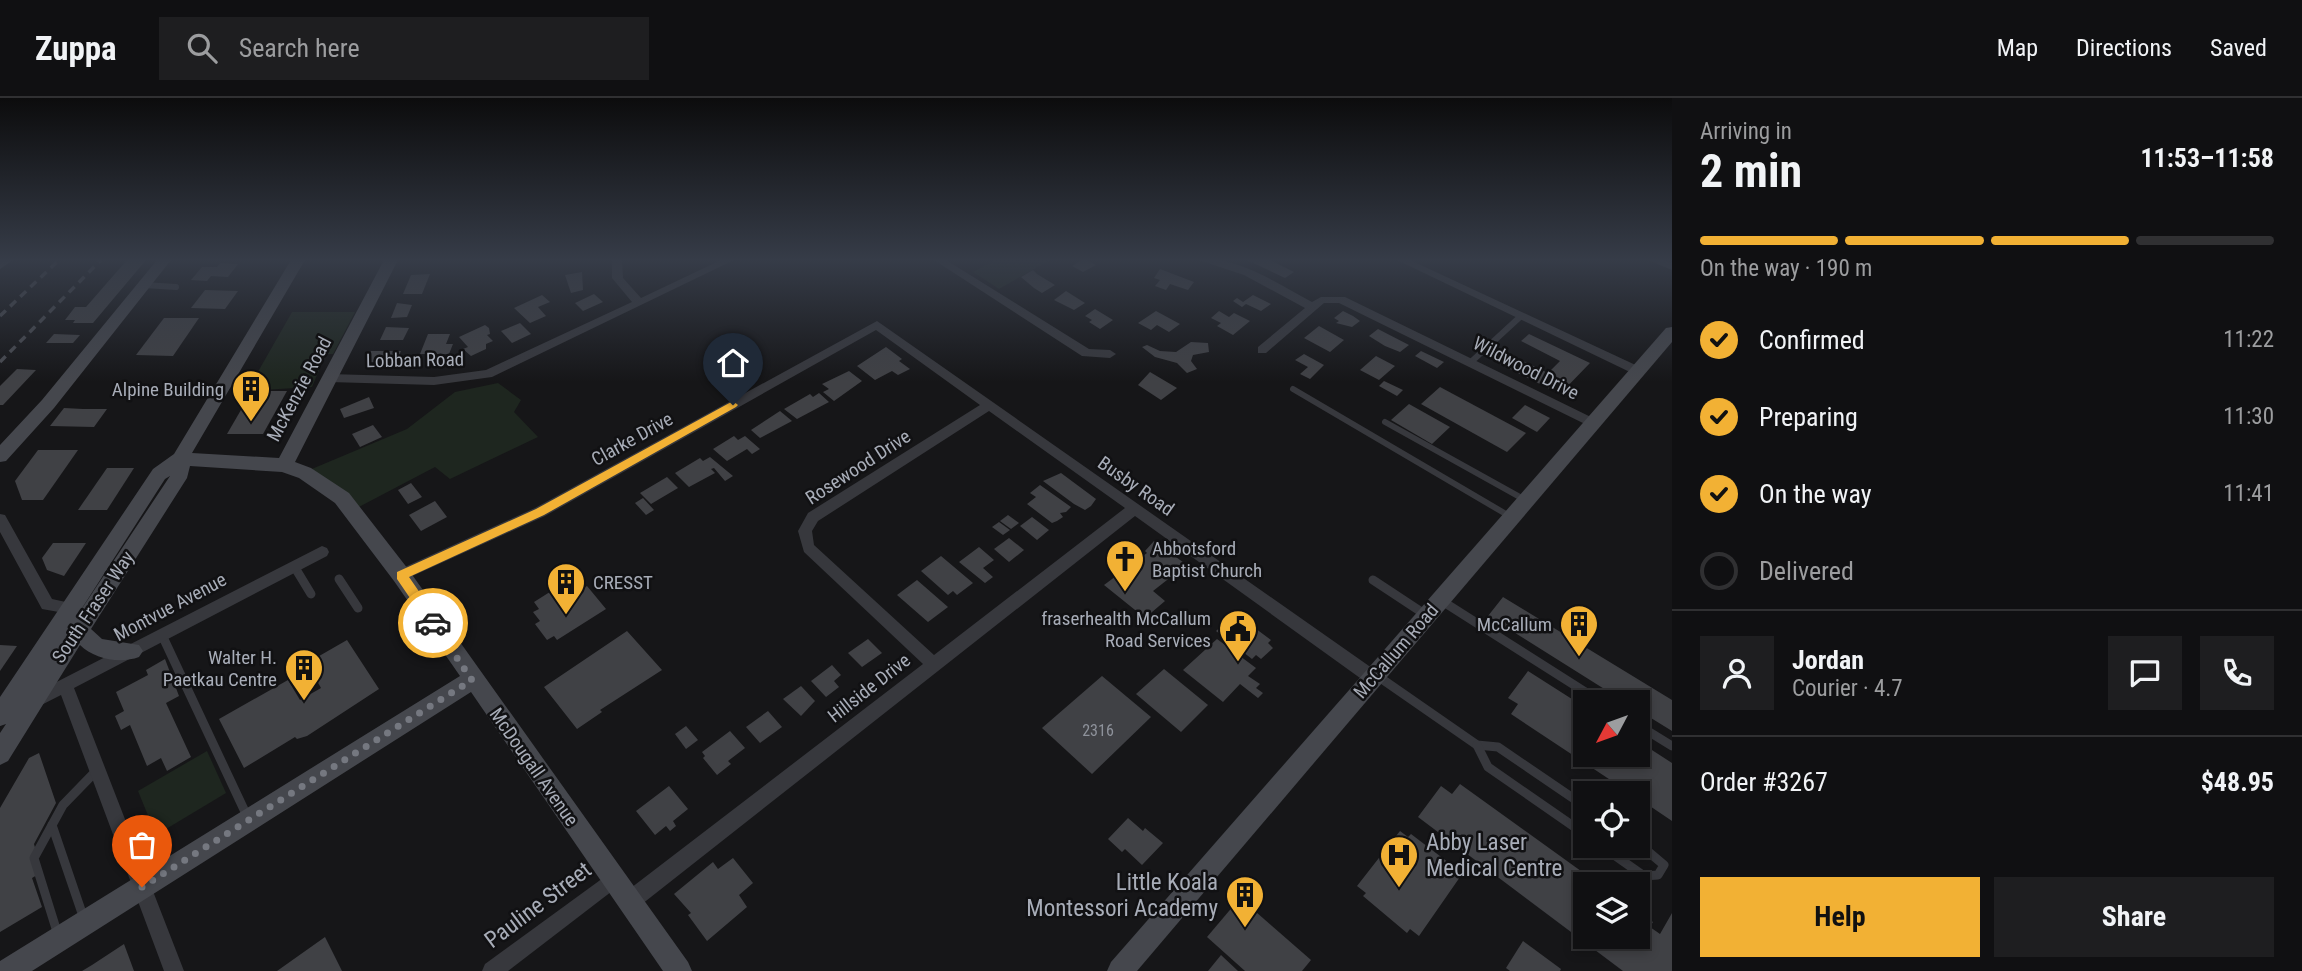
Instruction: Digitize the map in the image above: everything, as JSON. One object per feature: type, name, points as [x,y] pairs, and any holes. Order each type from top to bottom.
[{"type":"main road","points":[[0,456],[48,404],[131,301]]},
{"type":"main road","name":"South Fraser Way","points":[[0,718],[159,474],[180,459],[233,364],[273,301]]},
{"type":"main road","name":"McKenzie Road","points":[[284,465],[370,301]]},
{"type":"main road","name":"McCallum Road","points":[[1119,971],[1672,332]]},
{"type":"main road","name":"South Fraser Way","points":[[0,754],[78,629],[104,595],[181,473],[180,459]]},
{"type":"main road","name":"McDougall Avenue","points":[[180,459],[284,465],[315,478],[342,498],[401,575],[472,680],[679,971]]},
{"type":"main road","points":[[78,629],[97,648],[132,651]]},
{"type":"main road","points":[[8,971],[472,680]]},
{"type":"street","points":[[1004,301],[1086,353],[1106,354]]},
{"type":"street","points":[[1299,301],[1311,307]]},
{"type":"street","name":"Wildwood Drive","points":[[1262,350],[1321,301]]},
{"type":"street","name":"Wildwood Drive","points":[[1345,301],[1593,424]]},
{"type":"street","points":[[1489,301],[1638,371]]},
{"type":"street","name":"Lobban Road","points":[[329,378],[434,381],[488,374],[639,302]]},
{"type":"street","name":"Busby Road","points":[[877,325],[1374,676]]},
{"type":"street","name":"Clarke Drive","points":[[401,575],[540,512],[877,325]]},
{"type":"street","name":"Rosewood Drive","points":[[933,664],[809,548],[803,537],[805,527],[813,517],[989,405]]},
{"type":"street","name":"Hillside Drive","points":[[630,901],[1135,508]]},
{"type":"street","points":[[0,519],[47,605],[70,608]]},
{"type":"street","name":"Montvue Avenue","points":[[0,718],[322,552]]},
{"type":"street","points":[[65,686],[174,971]]},
{"type":"street","name":"Pauline Street","points":[[492,971],[614,879]]},
{"type":"lane","points":[[1471,362],[1521,316]]},
{"type":"lane","points":[[1293,389],[1519,509]]},
{"type":"lane","points":[[1385,422],[1519,509]]},
{"type":"lane","points":[[294,566],[311,594]]},
{"type":"lane","points":[[339,579],[358,608]]},
{"type":"lane","points":[[1373,580],[1433,607],[1580,690]]},
{"type":"lane","points":[[162,635],[249,820]]},
{"type":"lane","points":[[1374,676],[1477,745],[1497,747],[1573,798]]},
{"type":"lane","points":[[1650,732],[1672,746]]},
{"type":"lane","points":[[1477,745],[1488,767],[1573,826]]},
{"type":"lane","points":[[59,939],[34,858],[63,805],[97,770]]},
{"type":"lane","points":[[52,825],[85,923]]},
{"type":"lane","points":[[1618,858],[1644,876],[1658,875],[1664,865],[1650,853]]},
{"type":"shaded area","points":[[292,312],[355,312],[333,354],[326,354],[312,387],[247,391]]},
{"type":"shaded area","points":[[498,383],[521,400],[514,412],[538,437],[450,479],[435,467],[355,509],[307,471],[407,429],[455,392]]},
{"type":"shaded area","points":[[207,751],[226,793],[156,835],[138,791]]},
{"type":"building","points":[[91,301],[112,301],[93,323],[73,323],[75,320],[65,320],[75,307],[86,307]]},
{"type":"building","points":[[197,301],[231,301],[225,309],[191,308]]},
{"type":"building","points":[[530,301],[550,302],[538,307],[546,316],[530,323],[514,308]]},
{"type":"building","points":[[580,301],[603,302],[583,311],[575,303]]},
{"type":"building","points":[[1055,301],[1085,303],[1074,310]]},
{"type":"building","points":[[1233,301],[1264,301],[1271,304],[1261,311],[1246,304],[1242,307]]},
{"type":"building","points":[[397,303],[412,305],[407,317],[391,318]]},
{"type":"building","points":[[1095,309],[1113,320],[1100,329],[1085,316]]},
{"type":"building","points":[[1156,311],[1180,324],[1169,332],[1157,325],[1151,330],[1138,323]]},
{"type":"building","points":[[1219,311],[1229,317],[1234,313],[1250,321],[1233,335],[1217,326],[1221,323],[1211,318]]},
{"type":"building","points":[[1343,311],[1360,321],[1352,327],[1336,323],[1339,321],[1334,318]]},
{"type":"building","points":[[164,318],[199,318],[173,356],[136,355]]},
{"type":"building","points":[[520,323],[531,334],[512,343],[501,331]]},
{"type":"building","points":[[485,325],[489,328],[490,334],[487,335],[493,341],[486,344],[486,349],[471,356],[463,349],[468,347],[459,337]]},
{"type":"building","points":[[1319,326],[1344,340],[1330,352],[1304,338]]},
{"type":"building","points":[[386,327],[409,328],[403,340],[380,340]]},
{"type":"building","points":[[1378,329],[1409,345],[1400,352],[1385,346],[1369,336]]},
{"type":"building","points":[[54,334],[80,335],[73,343],[46,343]]},
{"type":"building","points":[[428,334],[450,334],[446,344],[453,344],[449,354],[420,354]]},
{"type":"building","points":[[1529,334],[1590,363],[1560,394],[1498,363],[1508,354],[1548,373],[1560,361],[1521,341]]},
{"type":"building","points":[[1191,342],[1208,343],[1209,352],[1193,355],[1191,361],[1197,369],[1187,373],[1177,363],[1155,357],[1142,347],[1147,345],[1160,351],[1176,352]]},
{"type":"building","points":[[886,347],[910,369],[898,375],[892,371],[875,380],[857,366]]},
{"type":"building","points":[[371,351],[401,351],[396,362],[366,362]]},
{"type":"building","points":[[1421,351],[1444,362],[1437,368],[1415,356]]},
{"type":"building","points":[[1304,354],[1324,365],[1310,379],[1300,374],[1308,367],[1295,360]]},
{"type":"building","points":[[1376,356],[1395,366],[1379,380],[1360,370]]},
{"type":"building","points":[[17,369],[36,370],[0,405],[0,386]]},
{"type":"building","points":[[849,371],[862,381],[834,401],[823,392],[829,389],[822,384]]},
{"type":"building","points":[[1150,372],[1177,388],[1161,400],[1138,385]]},
{"type":"building","points":[[1384,381],[1403,390],[1397,396],[1379,386]]},
{"type":"building","points":[[1440,387],[1526,433],[1507,452],[1421,404]]},
{"type":"building","name":"Alpine Building","points":[[252,391],[287,391],[263,434],[227,434]]},
{"type":"building","points":[[819,393],[829,402],[797,419],[784,409],[810,394],[813,397]]},
{"type":"building","points":[[369,397],[374,408],[344,418],[340,409]]},
{"type":"building","points":[[1409,404],[1450,427],[1432,444],[1391,420]]},
{"type":"building","points":[[1525,405],[1550,418],[1537,432],[1512,418]]},
{"type":"building","points":[[64,408],[107,409],[94,427],[50,426]]},
{"type":"building","points":[[780,411],[792,421],[760,438],[751,430]]},
{"type":"building","points":[[373,425],[382,437],[360,447],[352,434]]},
{"type":"building","points":[[734,436],[738,440],[745,436],[760,449],[752,454],[747,449],[727,461],[713,449]]},
{"type":"building","points":[[38,450],[78,450],[43,500],[22,500],[15,481]]},
{"type":"building","points":[[710,457],[733,476],[725,481],[714,468],[711,469],[715,473],[689,487],[675,473],[700,458],[703,461]]},
{"type":"building","points":[[107,468],[134,468],[107,510],[78,510]]},
{"type":"building","points":[[1061,473],[1096,499],[1091,506],[1085,510],[1043,481]]},
{"type":"building","points":[[667,477],[678,488],[651,504],[640,493]]},
{"type":"building","points":[[411,483],[422,497],[408,504],[398,490]]},
{"type":"building","points":[[1040,485],[1071,507],[1060,513],[1063,517],[1052,523],[1027,504],[1036,497],[1030,493]]},
{"type":"building","points":[[643,498],[654,510],[646,515],[635,503]]},
{"type":"building","points":[[435,501],[447,517],[421,531],[409,515]]},
{"type":"building","points":[[1008,515],[1019,523],[1011,529],[1000,521]]},
{"type":"building","points":[[1032,517],[1049,530],[1037,540],[1020,526]]},
{"type":"building","points":[[999,522],[1010,530],[1003,535],[992,527]]},
{"type":"building","points":[[1009,538],[1024,550],[1009,562],[994,549]]},
{"type":"building","points":[[1154,541],[1191,568],[1185,573],[1181,569],[1153,591],[1165,601],[1145,618],[1104,585],[1147,553],[1145,551]]},
{"type":"building","points":[[53,543],[86,543],[64,576],[47,570],[42,558]]},
{"type":"building","points":[[979,547],[994,560],[983,568],[993,577],[985,583],[959,562]]},
{"type":"building","points":[[941,556],[973,583],[957,595],[953,591],[948,595],[921,571]]},
{"type":"building","points":[[917,580],[948,607],[928,622],[897,595]]},
{"type":"building","name":"CRESST","points":[[587,586],[606,609],[557,640],[554,636],[547,640],[535,624],[540,621],[533,612],[539,609],[534,602],[553,590],[559,598],[575,588],[578,592]]},
{"type":"building","name":"McCallum","points":[[1503,597],[1672,700],[1672,731],[1650,717],[1650,690],[1606,690],[1488,616]]},
{"type":"building","points":[[1236,614],[1271,640],[1268,643],[1273,648],[1261,659],[1256,655],[1252,659],[1216,631]]},
{"type":"building","points":[[627,631],[662,670],[600,710],[602,712],[577,729],[544,687]]},
{"type":"building","points":[[868,639],[882,653],[862,667],[848,653]]},
{"type":"building","points":[[1217,639],[1256,668],[1248,676],[1260,684],[1256,688],[1263,693],[1258,698],[1240,684],[1223,702],[1183,670]]},
{"type":"building","name":"Walter H. Paetkau Centre","points":[[347,640],[379,689],[307,736],[297,739],[295,737],[244,768],[219,719],[288,680],[300,700],[321,688],[307,663]]},
{"type":"building","points":[[0,645],[17,646],[0,671]]},
{"type":"building","points":[[165,659],[179,696],[166,703],[191,757],[167,771],[161,758],[147,766],[130,725],[121,730],[115,716],[124,711],[116,692],[148,675],[146,670]]},
{"type":"building","points":[[832,665],[841,675],[834,681],[839,687],[826,697],[811,681]]},
{"type":"building","points":[[1164,669],[1208,705],[1181,732],[1136,694]]},
{"type":"building","points":[[1528,671],[1573,700],[1573,755],[1511,714],[1518,704],[1508,698]]},
{"type":"building","points":[[1102,676],[1151,717],[1092,774],[1042,728]]},
{"type":"building","points":[[801,686],[815,701],[801,716],[783,699]]},
{"type":"building","points":[[768,711],[782,727],[760,743],[746,727]]},
{"type":"building","points":[[686,726],[698,740],[686,749],[675,734]]},
{"type":"building","points":[[730,731],[745,748],[728,761],[731,764],[717,775],[703,758],[705,756],[702,752]]},
{"type":"building","points":[[1650,749],[1672,763],[1672,821],[1650,806],[1650,781],[1612,781],[1591,767],[1650,767]]},
{"type":"building","points":[[39,753],[56,803],[34,844],[42,872],[32,878],[42,907],[0,932],[0,808],[29,758]]},
{"type":"building","points":[[1460,784],[1582,872],[1573,872],[1573,933],[1418,817],[1441,786],[1452,794]]},
{"type":"building","points":[[669,786],[688,809],[673,821],[676,826],[670,831],[666,826],[655,835],[636,811]]},
{"type":"building","points":[[1128,818],[1163,843],[1142,865],[1125,849],[1122,852],[1108,839]]},
{"type":"building","points":[[1400,831],[1408,837],[1411,834],[1453,866],[1451,870],[1460,877],[1419,936],[1410,929],[1407,933],[1363,896],[1366,893],[1357,886]]},
{"type":"building","points":[[733,858],[753,883],[739,895],[747,907],[707,941],[688,915],[691,913],[674,894],[713,862],[718,869]]},
{"type":"building","name":"Little Koala Montessori Academy","points":[[1240,898],[1311,960],[1302,971],[1245,971],[1207,937]]},
{"type":"building","points":[[1672,913],[1672,971],[1623,971],[1594,949],[1650,949],[1650,927],[1660,934]]},
{"type":"building","points":[[325,937],[342,971],[277,971]]},
{"type":"building","points":[[1523,941],[1561,969],[1560,971],[1510,971],[1506,968]]},
{"type":"building","points":[[124,944],[134,971],[82,971],[92,965]]},
{"type":"building","points":[[1221,955],[1238,971],[1208,971]]},
{"type":"railway","points":[[0,316],[16,301]]},
{"type":"railway","points":[[0,362],[61,301]]},
{"type":"way so far","points":[[142,887],[472,680],[433,623]]},
{"type":"place","name":"Alpine Building","points":[[251,423]]},
{"type":"place","name":"Abbotsford Baptist Church","points":[[1125,593]]},
{"type":"place","name":"CRESST","points":[[566,616]]},
{"type":"place","name":"McCallum","points":[[1579,658]]},
{"type":"place","name":"fraserhealth McCallum Road Services","points":[[1238,663]]},
{"type":"place","name":"Walter H. Paetkau Centre","points":[[304,702]]},
{"type":"place","name":"Abby Laser Medical Centre","points":[[1399,889]]},
{"type":"place","name":"Little Koala Montessori Academy","points":[[1245,929]]},
{"type":"route","points":[[433,623],[401,575],[540,512],[733,405]]}]
